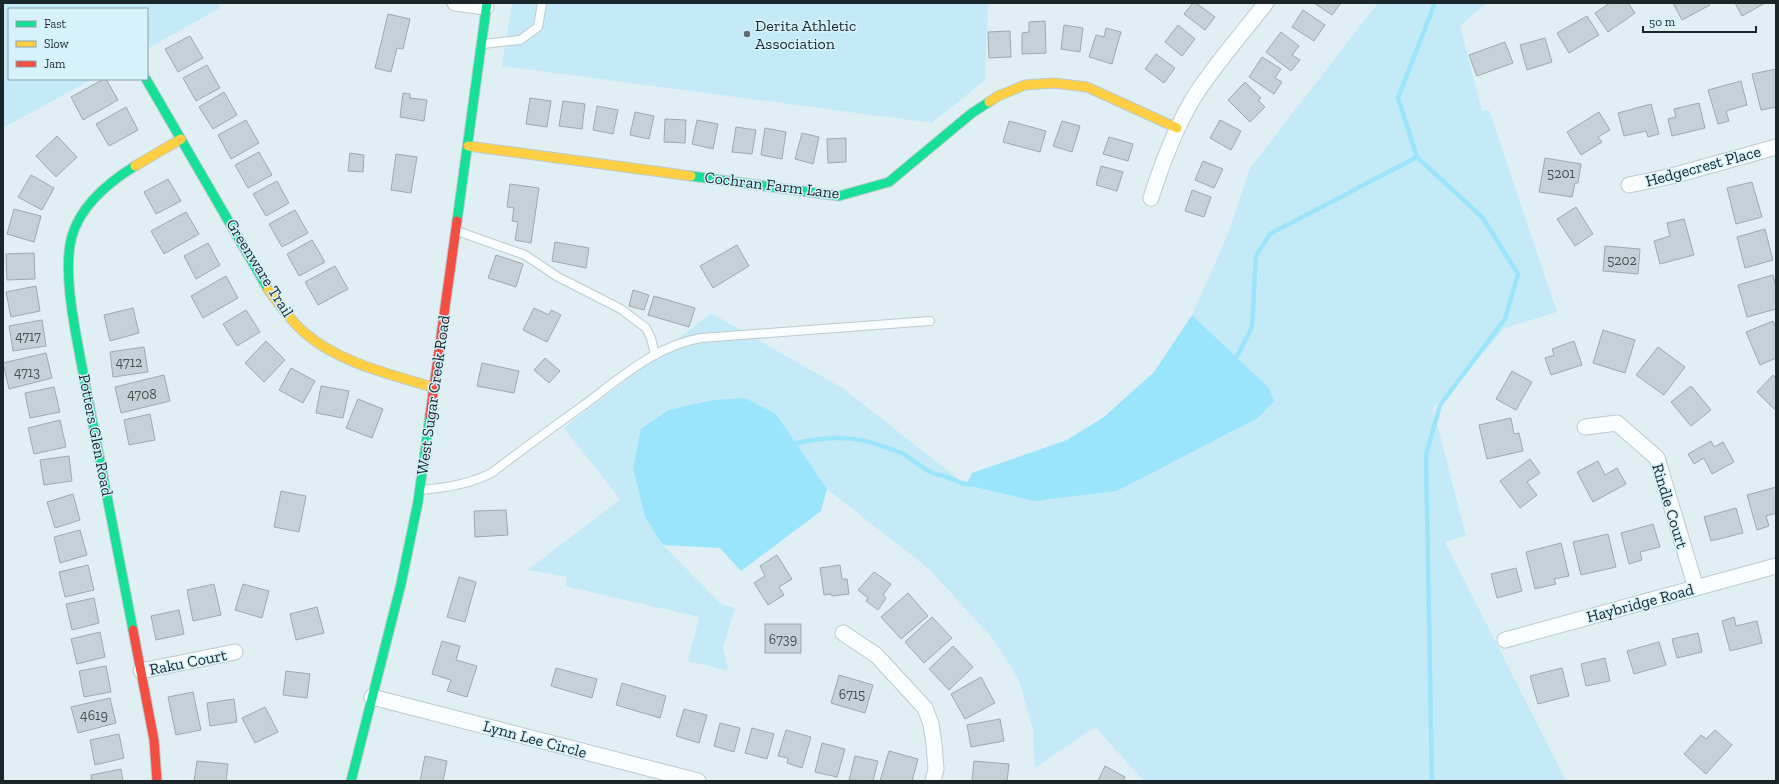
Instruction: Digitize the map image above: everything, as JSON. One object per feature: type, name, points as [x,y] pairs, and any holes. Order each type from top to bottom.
[{"type":"street","points":[[455,3],[486,5]]},
{"type":"street","points":[[1152,198],[1158,175],[1177,128],[1195,96],[1266,3]]},
{"type":"street","name":"West Sugar Creek Road","points":[[351,781],[401,584],[420,490],[486,5]]},
{"type":"street","name":"Greenware Trail","points":[[147,80],[260,273],[281,307],[297,326],[319,344],[345,357],[435,388]]},
{"type":"street","name":"Cochran Farm Lane","points":[[468,146],[839,196],[889,182],[972,113],[998,96],[1025,85],[1054,83],[1087,87],[1177,128]]},
{"type":"street","name":"Potters Glen Road","points":[[157,781],[154,740],[83,372],[68,280],[72,235],[82,214],[100,192],[121,175],[181,139]]},
{"type":"street","name":"Hedgecrest Place","points":[[1629,186],[1672,176],[1776,147]]},
{"type":"street","name":"Rindle Court","points":[[1585,427],[1616,423],[1657,458],[1696,588]]},
{"type":"street","name":"Haybridge Road","points":[[1505,640],[1776,566]]},
{"type":"street","points":[[842,633],[876,655],[925,708],[931,724],[934,744],[936,769],[933,781]]},
{"type":"street","name":"Raku Court","points":[[141,671],[235,652]]},
{"type":"street","name":"Lynn Lee Circle","points":[[372,697],[698,781]]},
{"type":"lane","points":[[481,45],[520,40],[538,27],[542,3]]},
{"type":"lane","points":[[456,231],[525,255],[558,277],[621,309],[646,328],[651,338],[655,355]]},
{"type":"lane","points":[[420,490],[444,488],[483,478],[622,375],[655,355],[685,341],[701,338],[930,321]]},
{"type":"shaded area","points":[[3,3],[218,3],[220,8],[148,48],[148,8],[8,8],[8,80],[90,80],[3,128]]},
{"type":"shaded area","name":"Derita Athletic Association","points":[[512,3],[988,3],[985,80],[932,123],[502,66]]},
{"type":"shaded area","points":[[1378,3],[1487,3],[1460,26],[1482,111],[1489,110],[1557,312],[1505,328],[1433,408],[1466,536],[1445,542],[1566,781],[1144,781],[1095,727],[1035,768],[1033,730],[1019,680],[994,640],[929,569],[827,489],[776,414],[713,400],[668,410],[641,429],[663,545],[721,604],[735,608],[723,648],[728,671],[688,661],[699,617],[565,586],[567,577],[528,570],[620,499],[564,428],[711,313],[844,389],[966,485],[1034,501],[1117,491],[1258,418],[1274,401],[1269,388],[1192,315],[1228,234],[1250,168]]},
{"type":"water","points":[[1192,315],[1269,388],[1274,401],[1258,418],[1117,491],[1034,501],[966,485],[972,473],[1067,440],[1104,417],[1154,372]]},
{"type":"water","points":[[745,398],[776,414],[827,489],[821,511],[741,571],[720,548],[663,545],[645,517],[633,468],[641,429],[668,410],[713,400]]},
{"type":"building","points":[[1193,3],[1196,3],[1215,17],[1205,30],[1184,14]]},
{"type":"building","points":[[1314,3],[1341,3],[1332,15]]},
{"type":"building","points":[[1610,3],[1628,3],[1635,13],[1608,32],[1595,13]]},
{"type":"building","points":[[1673,3],[1709,3],[1710,5],[1682,20]]},
{"type":"building","points":[[1735,3],[1765,3],[1742,16]]},
{"type":"building","points":[[1303,10],[1325,25],[1314,41],[1292,27]]},
{"type":"building","points":[[388,14],[410,19],[403,49],[397,48],[391,72],[375,68]]},
{"type":"building","points":[[1587,16],[1599,35],[1569,53],[1557,33]]},
{"type":"building","points":[[1045,21],[1046,53],[1022,54],[1022,33],[1029,32],[1029,22]]},
{"type":"building","points":[[1064,25],[1083,28],[1080,52],[1061,49]]},
{"type":"building","points":[[1178,25],[1195,39],[1182,56],[1165,42]]},
{"type":"building","points":[[1106,28],[1121,32],[1112,64],[1089,57],[1096,35],[1104,37]]},
{"type":"building","points":[[1010,31],[1011,57],[989,58],[988,32]]},
{"type":"building","points":[[1281,32],[1299,46],[1292,55],[1300,60],[1291,71],[1266,52]]},
{"type":"building","points":[[190,36],[203,58],[178,72],[165,49]]},
{"type":"building","points":[[1545,38],[1552,62],[1527,70],[1520,45]]},
{"type":"building","points":[[1505,42],[1513,63],[1477,76],[1469,55]]},
{"type":"building","points":[[1156,54],[1175,68],[1164,83],[1145,69]]},
{"type":"building","points":[[1262,57],[1281,69],[1275,78],[1282,82],[1274,94],[1249,77]]},
{"type":"building","points":[[207,65],[220,88],[196,101],[183,78]]},
{"type":"building","points":[[1776,69],[1776,107],[1761,110],[1752,74]]},
{"type":"building","points":[[102,80],[107,80],[118,100],[83,120],[71,97]]},
{"type":"building","points":[[1741,81],[1747,105],[1726,111],[1729,121],[1718,124],[1708,90]]},
{"type":"building","points":[[1245,82],[1261,98],[1258,100],[1265,107],[1250,122],[1228,100]]},
{"type":"building","points":[[224,92],[237,115],[213,129],[199,107]]},
{"type":"building","points":[[403,93],[410,94],[410,98],[427,100],[424,121],[400,117]]},
{"type":"building","points":[[530,98],[551,101],[547,127],[526,124]]},
{"type":"building","points":[[563,101],[585,104],[582,129],[559,126]]},
{"type":"building","points":[[1699,103],[1705,128],[1672,136],[1668,119],[1676,117],[1674,109]]},
{"type":"building","points":[[1651,104],[1659,134],[1648,137],[1646,131],[1624,136],[1618,113]]},
{"type":"building","points":[[597,106],[618,110],[613,134],[593,130]]},
{"type":"building","points":[[126,107],[138,130],[109,146],[96,124]]},
{"type":"building","points":[[635,112],[654,116],[649,139],[630,135]]},
{"type":"building","points":[[1599,112],[1610,130],[1598,137],[1602,142],[1581,155],[1567,132]]},
{"type":"building","points":[[665,119],[686,120],[685,143],[664,142]]},
{"type":"building","points":[[246,120],[259,143],[231,159],[218,135]]},
{"type":"building","points":[[697,120],[718,124],[713,149],[692,144]]},
{"type":"building","points":[[1220,120],[1241,131],[1231,150],[1210,138]]},
{"type":"building","points":[[1009,121],[1046,131],[1040,152],[1003,142]]},
{"type":"building","points":[[1062,121],[1080,126],[1072,152],[1053,146]]},
{"type":"building","points":[[736,127],[756,130],[752,154],[732,152]]},
{"type":"building","points":[[765,128],[786,132],[782,159],[761,155]]},
{"type":"building","points":[[802,133],[819,137],[813,164],[795,159]]},
{"type":"building","points":[[57,136],[77,157],[56,177],[36,156]]},
{"type":"building","points":[[1109,137],[1133,144],[1128,161],[1103,154]]},
{"type":"building","points":[[846,138],[846,162],[828,163],[827,139]]},
{"type":"building","points":[[259,152],[272,175],[248,188],[235,165]]},
{"type":"building","points":[[350,153],[364,155],[363,172],[348,171]]},
{"type":"building","points":[[396,154],[417,157],[411,193],[391,190]]},
{"type":"building","points":[[1545,158],[1581,164],[1578,183],[1575,183],[1572,197],[1539,192]]},
{"type":"building","points":[[1203,161],[1223,169],[1214,188],[1195,180]]},
{"type":"building","points":[[1101,166],[1123,172],[1117,191],[1096,185]]},
{"type":"building","points":[[31,175],[54,188],[42,210],[18,197]]},
{"type":"building","points":[[168,179],[181,201],[156,214],[144,192]]},
{"type":"building","points":[[277,181],[289,203],[266,216],[253,194]]},
{"type":"building","points":[[1752,182],[1762,217],[1736,224],[1727,188]]},
{"type":"building","points":[[510,184],[539,188],[531,243],[515,240],[518,222],[512,221],[514,208],[507,207]]},
{"type":"building","points":[[1192,190],[1211,197],[1204,217],[1185,211]]},
{"type":"building","points":[[1576,207],[1593,234],[1575,246],[1557,219]]},
{"type":"building","points":[[14,209],[41,216],[34,242],[7,234]]},
{"type":"building","points":[[295,210],[308,233],[282,247],[269,224]]},
{"type":"building","points":[[186,212],[199,234],[164,254],[151,231]]},
{"type":"building","points":[[1684,219],[1694,255],[1660,264],[1654,241],[1670,236],[1667,223]]},
{"type":"building","points":[[1765,229],[1773,260],[1745,268],[1737,237]]},
{"type":"building","points":[[312,240],[325,262],[299,276],[287,254]]},
{"type":"building","points":[[555,242],[589,248],[586,268],[552,261]]},
{"type":"building","points":[[208,243],[220,265],[196,279],[184,256]]},
{"type":"building","points":[[737,245],[749,266],[713,288],[700,266]]},
{"type":"building","points":[[1605,246],[1640,249],[1638,274],[1603,271]]},
{"type":"building","points":[[34,253],[35,279],[7,280],[6,254]]},
{"type":"building","points":[[496,255],[523,264],[516,287],[488,278]]},
{"type":"building","points":[[335,266],[348,289],[318,305],[305,282]]},
{"type":"building","points":[[1773,275],[1776,287],[1776,309],[1747,317],[1738,285]]},
{"type":"building","points":[[226,276],[238,298],[203,318],[191,296]]},
{"type":"building","points":[[36,286],[40,311],[11,317],[6,292]]},
{"type":"building","points":[[633,290],[649,295],[644,310],[629,306]]},
{"type":"building","points":[[654,296],[695,308],[689,327],[648,315]]},
{"type":"building","points":[[133,308],[139,333],[110,341],[104,315]]},
{"type":"building","points":[[534,308],[549,315],[551,310],[561,315],[547,342],[523,330]]},
{"type":"building","points":[[246,310],[260,332],[237,346],[223,324]]},
{"type":"building","points":[[42,320],[46,346],[13,351],[9,326]]},
{"type":"building","points":[[1773,321],[1776,329],[1776,358],[1760,365],[1746,332]]},
{"type":"building","points":[[1603,330],[1635,340],[1625,373],[1593,363]]},
{"type":"building","points":[[266,341],[285,360],[264,382],[245,363]]},
{"type":"building","points":[[1574,341],[1582,365],[1551,375],[1545,358],[1554,355],[1552,349]]},
{"type":"building","points":[[144,347],[148,372],[113,377],[110,352]]},
{"type":"building","points":[[1658,347],[1685,367],[1664,395],[1636,375]]},
{"type":"building","points":[[46,353],[52,378],[9,389],[3,363]]},
{"type":"building","points":[[545,358],[560,371],[549,383],[534,370]]},
{"type":"building","points":[[482,363],[519,371],[514,393],[477,386]]},
{"type":"building","points":[[291,368],[315,381],[303,403],[279,390]]},
{"type":"building","points":[[1512,371],[1532,382],[1516,410],[1496,399]]},
{"type":"building","points":[[164,375],[170,401],[121,413],[115,387]]},
{"type":"building","points":[[1773,375],[1776,378],[1776,411],[1757,392]]},
{"type":"building","points":[[321,386],[349,391],[343,418],[316,413]]},
{"type":"building","points":[[1691,386],[1711,410],[1691,426],[1671,402]]},
{"type":"building","points":[[54,387],[60,412],[30,418],[25,393]]},
{"type":"building","points":[[358,399],[383,409],[372,438],[346,428]]},
{"type":"building","points":[[150,414],[155,440],[129,445],[124,420]]},
{"type":"building","points":[[1511,418],[1514,434],[1519,433],[1523,451],[1487,459],[1479,425]]},
{"type":"building","points":[[60,420],[66,447],[34,454],[28,428]]},
{"type":"building","points":[[1711,441],[1714,447],[1723,442],[1734,462],[1712,474],[1704,458],[1694,464],[1688,454]]},
{"type":"building","points":[[69,456],[72,481],[44,485],[40,460]]},
{"type":"building","points":[[1530,459],[1540,473],[1527,482],[1537,495],[1520,508],[1500,481]]},
{"type":"building","points":[[1598,461],[1605,475],[1617,468],[1626,484],[1593,502],[1577,472]]},
{"type":"building","points":[[1776,487],[1776,513],[1766,516],[1769,526],[1757,530],[1747,495]]},
{"type":"building","points":[[281,491],[306,496],[299,532],[274,527]]},
{"type":"building","points":[[73,494],[80,520],[55,528],[47,502]]},
{"type":"building","points":[[1736,508],[1743,533],[1711,541],[1704,517]]},
{"type":"building","points":[[506,510],[508,535],[475,537],[474,511]]},
{"type":"building","points":[[1653,524],[1660,547],[1640,552],[1642,560],[1629,564],[1621,533]]},
{"type":"building","points":[[80,530],[87,555],[60,563],[54,537]]},
{"type":"building","points":[[1608,534],[1616,567],[1581,575],[1573,542]]},
{"type":"building","points":[[1561,543],[1569,576],[1554,579],[1556,584],[1535,589],[1526,552]]},
{"type":"building","points":[[777,555],[792,579],[779,587],[784,595],[768,605],[754,583],[765,576],[760,566]]},
{"type":"building","points":[[88,565],[94,590],[65,597],[59,572]]},
{"type":"building","points":[[840,565],[842,579],[847,579],[849,594],[832,596],[831,594],[824,595],[820,568]]},
{"type":"building","points":[[1516,568],[1522,591],[1497,598],[1491,574]]},
{"type":"building","points":[[874,572],[891,584],[883,595],[886,598],[878,610],[866,601],[868,598],[858,590]]},
{"type":"building","points":[[459,577],[476,582],[465,622],[447,617]]},
{"type":"building","points":[[214,584],[221,615],[193,621],[187,590]]},
{"type":"building","points":[[243,584],[269,591],[262,618],[235,610]]},
{"type":"building","points":[[908,593],[928,616],[901,639],[881,617]]},
{"type":"building","points":[[94,598],[99,623],[72,630],[66,604]]},
{"type":"building","points":[[317,607],[324,633],[296,640],[290,614]]},
{"type":"building","points":[[179,610],[184,634],[156,640],[151,616]]},
{"type":"building","points":[[932,617],[952,638],[924,663],[905,642]]},
{"type":"building","points":[[1734,617],[1736,626],[1757,621],[1762,643],[1730,651],[1722,621]]},
{"type":"building","points":[[765,624],[801,624],[801,653],[765,653]]},
{"type":"building","points":[[100,632],[105,657],[77,664],[71,639]]},
{"type":"building","points":[[1698,633],[1702,652],[1677,658],[1672,639]]},
{"type":"building","points":[[442,641],[460,646],[456,660],[477,666],[467,697],[447,691],[451,680],[432,674]]},
{"type":"building","points":[[1659,642],[1666,665],[1634,674],[1627,651]]},
{"type":"building","points":[[953,646],[973,667],[949,690],[929,669]]},
{"type":"building","points":[[1605,658],[1610,681],[1586,686],[1581,664]]},
{"type":"building","points":[[106,666],[111,692],[84,697],[79,671]]},
{"type":"building","points":[[556,668],[597,679],[592,698],[551,686]]},
{"type":"building","points":[[1562,668],[1569,696],[1538,704],[1530,676]]},
{"type":"building","points":[[286,671],[310,674],[307,698],[283,695]]},
{"type":"building","points":[[839,675],[873,685],[865,713],[831,703]]},
{"type":"building","points":[[981,677],[995,703],[965,719],[951,694]]},
{"type":"building","points":[[622,683],[666,696],[660,718],[616,705]]},
{"type":"building","points":[[193,692],[201,730],[176,735],[168,697]]},
{"type":"building","points":[[110,698],[116,723],[78,733],[71,707]]},
{"type":"building","points":[[234,699],[237,722],[210,726],[207,703]]},
{"type":"building","points":[[265,707],[278,732],[255,743],[242,718]]},
{"type":"building","points":[[684,709],[707,715],[699,743],[676,736]]},
{"type":"building","points":[[1000,719],[1004,741],[971,747],[967,725]]},
{"type":"building","points":[[720,723],[740,728],[734,752],[714,746]]},
{"type":"building","points":[[752,728],[774,734],[767,759],[745,753]]},
{"type":"building","points":[[786,730],[811,737],[802,768],[787,763],[788,758],[778,756]]},
{"type":"building","points":[[1715,730],[1732,745],[1706,774],[1684,754],[1701,735],[1706,739]]},
{"type":"building","points":[[119,734],[124,758],[95,765],[90,740]]},
{"type":"building","points":[[822,743],[845,749],[837,777],[815,772]]},
{"type":"building","points":[[889,751],[918,759],[912,781],[880,781]]},
{"type":"building","points":[[425,756],[447,761],[443,781],[420,781]]},
{"type":"building","points":[[855,756],[878,761],[873,781],[849,780]]},
{"type":"building","points":[[197,761],[228,764],[226,781],[194,781]]},
{"type":"building","points":[[974,761],[1009,764],[1007,781],[972,781]]},
{"type":"building","points":[[1105,766],[1125,777],[1123,781],[1098,781]]},
{"type":"building","points":[[121,769],[123,781],[92,781],[91,775]]},
{"type":"waterway","points":[[1432,781],[1426,455],[1440,405],[1505,319],[1518,274],[1483,218],[1417,157],[1398,98],[1435,3]]},
{"type":"waterway","points":[[1235,362],[1252,327],[1256,256],[1270,234],[1417,157]]},
{"type":"waterway","points":[[792,445],[806,441],[832,438],[862,440],[901,453],[932,473],[963,483],[972,484]]},
{"type":"traffic: fast","points":[[457,221],[487,3]]},
{"type":"traffic: fast","points":[[147,80],[268,289]]},
{"type":"traffic: fast","points":[[691,176],[839,196],[889,182],[972,113],[989,102]]},
{"type":"traffic: fast","points":[[133,630],[75,329],[69,289],[68,269],[72,236],[82,214],[97,195],[115,179],[135,166]]},
{"type":"traffic: fast","points":[[351,781],[401,584],[418,502],[430,415]]},
{"type":"traffic: slow","points":[[989,102],[998,96],[1025,85],[1054,83],[1087,87],[1177,128]]},
{"type":"traffic: slow","points":[[135,166],[181,139]]},
{"type":"traffic: slow","points":[[468,146],[691,176]]},
{"type":"traffic: slow","points":[[268,289],[295,324],[306,334],[335,353],[351,361],[384,373],[435,388]]},
{"type":"traffic: jam","points":[[430,415],[457,221]]},
{"type":"traffic: jam","points":[[133,630],[154,740],[157,781]]},
{"type":"place","name":"Derita Athletic Association","points":[[747,34]]}]
